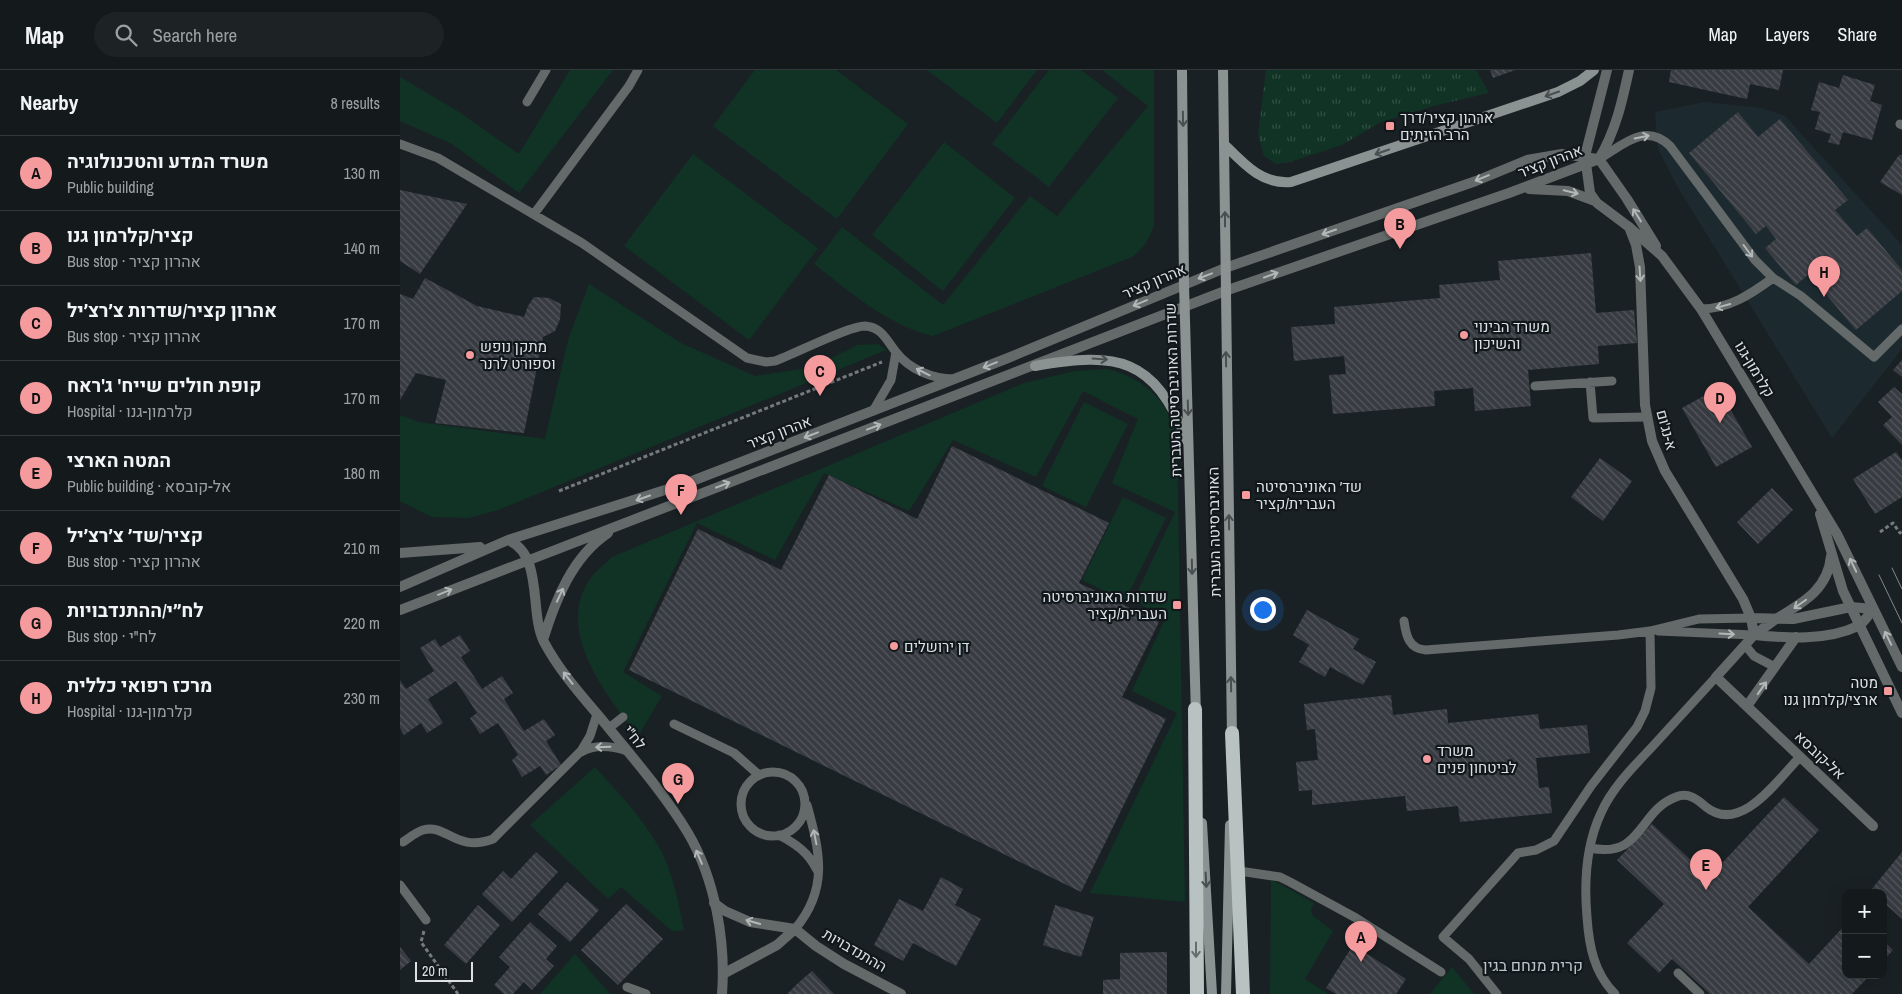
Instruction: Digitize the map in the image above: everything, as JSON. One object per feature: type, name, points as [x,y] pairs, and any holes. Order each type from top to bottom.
[{"type":"highway","points":[[1195,709],[1197,994]]},
{"type":"highway","points":[[1232,733],[1243,994]]},
{"type":"main road","name":"שדרות האוניברסיטה העברית","points":[[1182,70],[1184,284],[1190,448],[1195,709]]},
{"type":"main road","name":"האוניברסיטה העברית","points":[[1223,70],[1232,733],[1226,994]]},
{"type":"main road","points":[[1224,102],[1231,70]]},
{"type":"main road","points":[[1224,144],[1246,165],[1268,180],[1280,183],[1300,180],[1558,92],[1580,81],[1594,70]]},
{"type":"main road","points":[[1034,366],[1072,360],[1096,359],[1114,361],[1137,369],[1151,379],[1163,393],[1179,422],[1190,448]]},
{"type":"main road","points":[[1195,709],[1212,994]]},
{"type":"street","points":[[1584,160],[1607,70]]},
{"type":"street","points":[[1598,159],[1619,116],[1629,70]]},
{"type":"street","name":"אהרון קציר","points":[[400,587],[508,540],[687,483],[955,379],[1225,268],[1476,180],[1527,160],[1557,154],[1584,160],[1598,159]]},
{"type":"street","name":"קלרמון-גנו","points":[[1598,159],[1627,199],[1662,256],[1701,309],[1817,501],[1847,553],[1902,667]]},
{"type":"street","name":"אהרון קציר","points":[[400,610],[1225,291],[1509,193],[1584,160]]},
{"type":"street","name":"קלרמון-גנו","points":[[1584,160],[1588,188],[1597,203],[1629,227],[1662,256]]},
{"type":"street","points":[[1509,193],[1525,189],[1557,189],[1577,193],[1597,203]]},
{"type":"street","name":"א-נג'ום","points":[[1629,227],[1636,245],[1640,267],[1646,417],[1652,441],[1665,471],[1736,587],[1751,618],[1754,635]]},
{"type":"street","name":"קלרמון-גנו","points":[[1817,501],[1831,553],[1851,607],[1902,713]]},
{"type":"street","points":[[543,640],[559,597],[578,562],[605,534],[628,521]]},
{"type":"street","points":[[400,553],[463,550],[508,540]]},
{"type":"street","name":"לח\"י","points":[[508,540],[521,548],[527,560],[534,583],[539,628],[543,640],[561,670],[628,751],[689,834],[701,861],[714,904],[723,974],[722,994]]},
{"type":"street","points":[[1716,677],[1754,635],[1799,605],[1819,588],[1828,574],[1831,553]]},
{"type":"street","points":[[1751,618],[1776,619],[1809,616],[1851,607],[1873,609]]},
{"type":"street","points":[[1754,635],[1796,637],[1830,634],[1859,625],[1873,609]]},
{"type":"street","points":[[1747,706],[1786,648],[1796,637]]},
{"type":"street","name":"אל-קובסא","points":[[1716,677],[1873,826]]},
{"type":"street","points":[[714,904],[750,922],[795,929]]},
{"type":"street","points":[[723,974],[777,945],[795,929]]},
{"type":"street","name":"ההתנדבויות","points":[[795,929],[816,946],[844,964],[901,994]]},
{"type":"lane","points":[[527,102],[546,70]]},
{"type":"lane","points":[[534,214],[629,86],[638,70]]},
{"type":"lane","points":[[1598,159],[1640,136],[1652,135],[1661,139],[1676,154],[1755,260],[1773,278],[1801,296],[1874,357],[1902,329]]},
{"type":"lane","points":[[400,144],[438,158],[582,243],[747,358],[766,362],[775,361],[848,331],[865,326],[884,335],[906,362],[924,373],[941,378],[955,379]]},
{"type":"lane","points":[[1701,309],[1720,307],[1740,300],[1773,278]]},
{"type":"lane","points":[[873,411],[891,380],[896,352]]},
{"type":"lane","points":[[1535,386],[1612,381]]},
{"type":"lane","points":[[1590,382],[1593,418],[1646,417]]},
{"type":"lane","points":[[1650,631],[1699,618],[1751,618]]},
{"type":"lane","points":[[1699,618],[1700,633]]},
{"type":"lane","points":[[1404,621],[1408,639],[1419,650],[1650,631],[1754,635]]},
{"type":"lane","points":[[1497,994],[1469,959],[1443,937],[1518,852],[1536,850],[1554,841],[1591,786],[1636,728],[1645,711],[1652,688],[1650,631]]},
{"type":"lane","points":[[1745,645],[1754,656],[1775,667]]},
{"type":"lane","points":[[1615,994],[1600,976],[1589,941],[1585,893],[1590,848],[1601,813],[1612,794],[1716,677]]},
{"type":"lane","points":[[403,842],[421,830],[430,828],[437,829],[458,841],[482,844],[493,840],[578,754],[590,736],[597,714]]},
{"type":"lane","points":[[609,728],[623,717]]},
{"type":"lane","points":[[674,724],[734,754],[759,775]]},
{"type":"lane","points":[[578,754],[595,747],[628,751]]},
{"type":"lane","points":[[1590,848],[1607,852],[1620,849],[1663,805],[1680,796],[1693,797],[1710,810],[1724,815],[1745,811],[1757,802],[1800,756]]},
{"type":"lane","points":[[795,929],[812,905],[820,875],[815,837],[805,800],[797,782],[788,776],[769,772],[759,775],[751,781],[743,794],[742,809],[745,819],[759,833],[779,836],[800,846],[811,859],[820,875]]},
{"type":"lane","points":[[779,836],[796,827],[802,819],[805,800]]},
{"type":"lane","points":[[1239,871],[1273,876],[1290,882],[1356,918],[1441,972]]},
{"type":"lane","points":[[400,885],[426,920]]},
{"type":"lane","points":[[1678,973],[1700,994]]},
{"type":"lane","points":[[627,987],[646,994]]},
{"type":"path","points":[[559,491],[887,360]]},
{"type":"path","points":[[1880,532],[1893,523],[1900,533],[1902,532]]},
{"type":"path","points":[[426,920],[422,942],[458,994]]},
{"type":"shaded area","points":[[1705,102],[1761,108],[1785,116],[1902,245],[1902,349],[1832,438],[1677,186],[1658,149],[1655,112]]},
{"type":"green space","points":[[570,70],[613,70],[519,193],[452,144],[400,121],[400,77],[459,112],[519,154]]},
{"type":"green space","points":[[755,70],[836,70],[908,124],[837,219],[713,126]]},
{"type":"green space","points":[[927,70],[1037,70],[997,123]]},
{"type":"green space","points":[[1049,70],[1081,70],[1118,98],[1049,187],[992,144]]},
{"type":"green space","points":[[1102,70],[1154,70],[1154,225],[1146,243],[1132,257],[933,336],[916,331],[885,316],[855,296],[814,264],[842,227],[943,305],[1030,196],[1057,216],[1148,106]]},
{"type":"green space","points":[[1266,70],[1476,70],[1489,93],[1437,105],[1381,122],[1342,145],[1290,162],[1276,164],[1264,156],[1258,135]]},
{"type":"green space","points":[[944,142],[1015,198],[943,291],[872,235]]},
{"type":"green space","points":[[693,154],[818,248],[749,340],[624,246]]},
{"type":"green space","points":[[589,284],[681,343],[755,376],[814,367],[857,345],[878,344],[886,350],[498,510],[468,518],[432,517],[400,501],[400,415],[419,422],[545,439],[568,340]]},
{"type":"green space","points":[[1107,369],[1132,378],[1152,392],[1167,411],[1177,436],[1185,902],[1090,893],[1177,713],[1132,691],[1166,617],[1133,601],[1175,512],[1112,483],[1138,419],[1083,391],[1036,477],[953,440],[909,511],[824,473],[775,560],[697,523],[623,672],[662,696],[638,736],[613,703],[590,664],[582,643],[578,623],[580,602],[590,578],[612,557],[1024,383],[1075,371]]},
{"type":"green space","points":[[1084,402],[1128,424],[1086,507],[1042,486]]},
{"type":"green space","points":[[1123,497],[1166,518],[1125,601],[1082,580]]},
{"type":"green space","points":[[595,767],[635,812],[662,852],[674,884],[684,930],[672,931],[621,887],[608,899],[530,825]]},
{"type":"green space","points":[[1271,879],[1314,903],[1311,910],[1313,916],[1333,931],[1305,979],[1328,994],[1270,994]]},
{"type":"green space","points":[[575,954],[610,994],[540,994]]},
{"type":"green space","points":[[1452,967],[1474,994],[1430,994]]},
{"type":"building","points":[[1490,70],[1515,70],[1493,78]]},
{"type":"building","points":[[1671,70],[1783,70],[1779,90],[1750,84],[1747,99],[1669,82]]},
{"type":"building","points":[[1843,75],[1875,85],[1870,101],[1882,105],[1872,140],[1843,132],[1839,145],[1828,142],[1831,134],[1815,129],[1820,112],[1811,110],[1819,82],[1839,88]]},
{"type":"building","points":[[1738,112],[1758,137],[1780,119],[1848,200],[1835,210],[1857,236],[1867,228],[1902,270],[1902,291],[1856,330],[1809,274],[1796,285],[1765,248],[1776,239],[1766,226],[1756,234],[1689,153]]},
{"type":"building","points":[[1899,155],[1902,155],[1902,195],[1880,182]]},
{"type":"building","points":[[400,190],[467,204],[420,274],[400,261]]},
{"type":"building","name":"משרד הבינוי והשיכון","points":[[1591,253],[1596,313],[1634,310],[1637,343],[1598,346],[1599,364],[1528,370],[1531,406],[1475,411],[1473,388],[1434,391],[1435,406],[1333,414],[1329,375],[1346,374],[1344,356],[1294,361],[1291,327],[1335,324],[1334,307],[1440,298],[1439,285],[1500,280],[1498,261]]},
{"type":"building","name":"מתקן נופש וספורט לרנר","points":[[425,278],[477,306],[524,317],[534,297],[549,298],[561,304],[560,319],[555,331],[543,337],[524,433],[435,423],[446,380],[416,373],[400,400],[400,294],[413,299]]},
{"type":"building","points":[[1902,360],[1902,377],[1893,370]]},
{"type":"building","points":[[1894,387],[1902,394],[1902,445],[1883,425],[1892,417],[1878,402]]},
{"type":"building","points":[[1718,388],[1752,447],[1716,467],[1682,408]]},
{"type":"building","name":"דן ירושלים","points":[[952,446],[1109,523],[1079,583],[1159,622],[1122,697],[1166,719],[1081,892],[629,670],[698,529],[781,570],[829,475],[917,519]]},
{"type":"building","points":[[1896,452],[1902,460],[1902,497],[1875,514],[1853,479]]},
{"type":"building","points":[[1600,458],[1632,481],[1603,521],[1571,497]]},
{"type":"building","points":[[1772,488],[1793,510],[1758,544],[1737,522]]},
{"type":"building","points":[[1307,610],[1359,639],[1353,649],[1376,662],[1363,685],[1330,667],[1325,677],[1299,662],[1309,645],[1293,635]]},
{"type":"building","points":[[460,635],[470,651],[461,657],[482,689],[502,676],[513,693],[504,699],[524,731],[544,719],[555,735],[546,741],[561,765],[546,775],[540,766],[522,777],[512,760],[518,755],[498,723],[480,734],[470,718],[477,713],[456,681],[428,699],[443,723],[427,733],[421,723],[404,735],[400,728],[400,680],[406,689],[434,671],[420,648],[435,639],[440,647]]},
{"type":"building","name":"משרד לביטחון פנים","points":[[1391,695],[1393,715],[1447,709],[1448,723],[1538,714],[1540,729],[1587,725],[1590,753],[1536,758],[1539,788],[1549,787],[1552,813],[1460,822],[1458,806],[1407,811],[1405,796],[1312,805],[1312,790],[1299,791],[1296,762],[1318,760],[1315,729],[1307,730],[1304,704]]},
{"type":"building","points":[[1784,797],[1819,830],[1748,907],[1809,964],[1842,928],[1842,979],[1866,979],[1852,994],[1710,994],[1672,959],[1659,973],[1627,943],[1664,904],[1617,860],[1652,824],[1709,877]]},
{"type":"building","points":[[536,852],[558,872],[512,922],[482,894],[503,871],[511,879]]},
{"type":"building","points":[[1902,852],[1902,919],[1887,906],[1887,889],[1872,889]]},
{"type":"building","points":[[941,877],[963,889],[955,905],[981,919],[956,966],[913,943],[903,961],[874,945],[899,899],[923,911]]},
{"type":"building","points":[[567,882],[599,910],[570,942],[538,914]]},
{"type":"building","points":[[626,904],[663,939],[618,985],[581,950]]},
{"type":"building","points":[[478,905],[500,925],[466,964],[444,945]]},
{"type":"building","points":[[1055,905],[1094,917],[1081,957],[1043,945]]},
{"type":"building","points":[[530,922],[557,946],[546,959],[554,966],[532,990],[524,982],[513,994],[504,994],[494,985],[510,967],[499,957]]},
{"type":"building","points":[[1887,944],[1893,950],[1887,957]]},
{"type":"building","points":[[1353,945],[1406,979],[1396,994],[1336,994],[1326,988]]},
{"type":"building","points":[[400,947],[411,961],[400,970]]},
{"type":"building","points":[[1167,952],[1167,994],[1103,994],[1103,980],[1120,979],[1120,953]]},
{"type":"building","points":[[812,971],[834,994],[787,994],[797,984]]},
{"type":"tram line","points":[[1892,568],[1902,589]]},
{"type":"tram line","points":[[1879,575],[1902,623]]},
{"type":"place","name":"ארהון קציר/דרך הרב הזיתים","points":[[1390,126]]},
{"type":"place","name":"קציר/קלרמון גנו","points":[[1400,249]]},
{"type":"place","name":"מרכז רפואי כללית","points":[[1824,297]]},
{"type":"place","name":"משרד הבינוי והשיכון","points":[[1464,335]]},
{"type":"place","name":"מתקן נופש וספורט לרנר","points":[[470,355]]},
{"type":"place","name":"אהרון קציר/שדרות צ׳רצ׳יל","points":[[820,396]]},
{"type":"place","name":"קופת חולים שייח' ג'ראח","points":[[1720,423]]},
{"type":"place","name":"שד׳ האוניברסיטה העברית/קציר","points":[[1246,495]]},
{"type":"place","name":"קציר/שד׳ צ׳רצ׳יל","points":[[681,515]]},
{"type":"place","name":"שדרות האוניברסיטה העברית/קציר","points":[[1177,605]]},
{"type":"place","name":"דן ירושלים","points":[[894,646]]},
{"type":"place","name":"מטה ארצי/קלרמון גנו","points":[[1888,691]]},
{"type":"place","name":"משרד לביטחון פנים","points":[[1427,759]]},
{"type":"place","name":"לח״י/ההתנדבויות","points":[[678,804]]},
{"type":"place","name":"המטה הארצי","points":[[1706,890]]},
{"type":"place","name":"משרד המדע והטכנולוגיה","points":[[1361,962]]},
{"type":"district","name":"קרית מנחם בגין","points":[[1533,965]]}]
